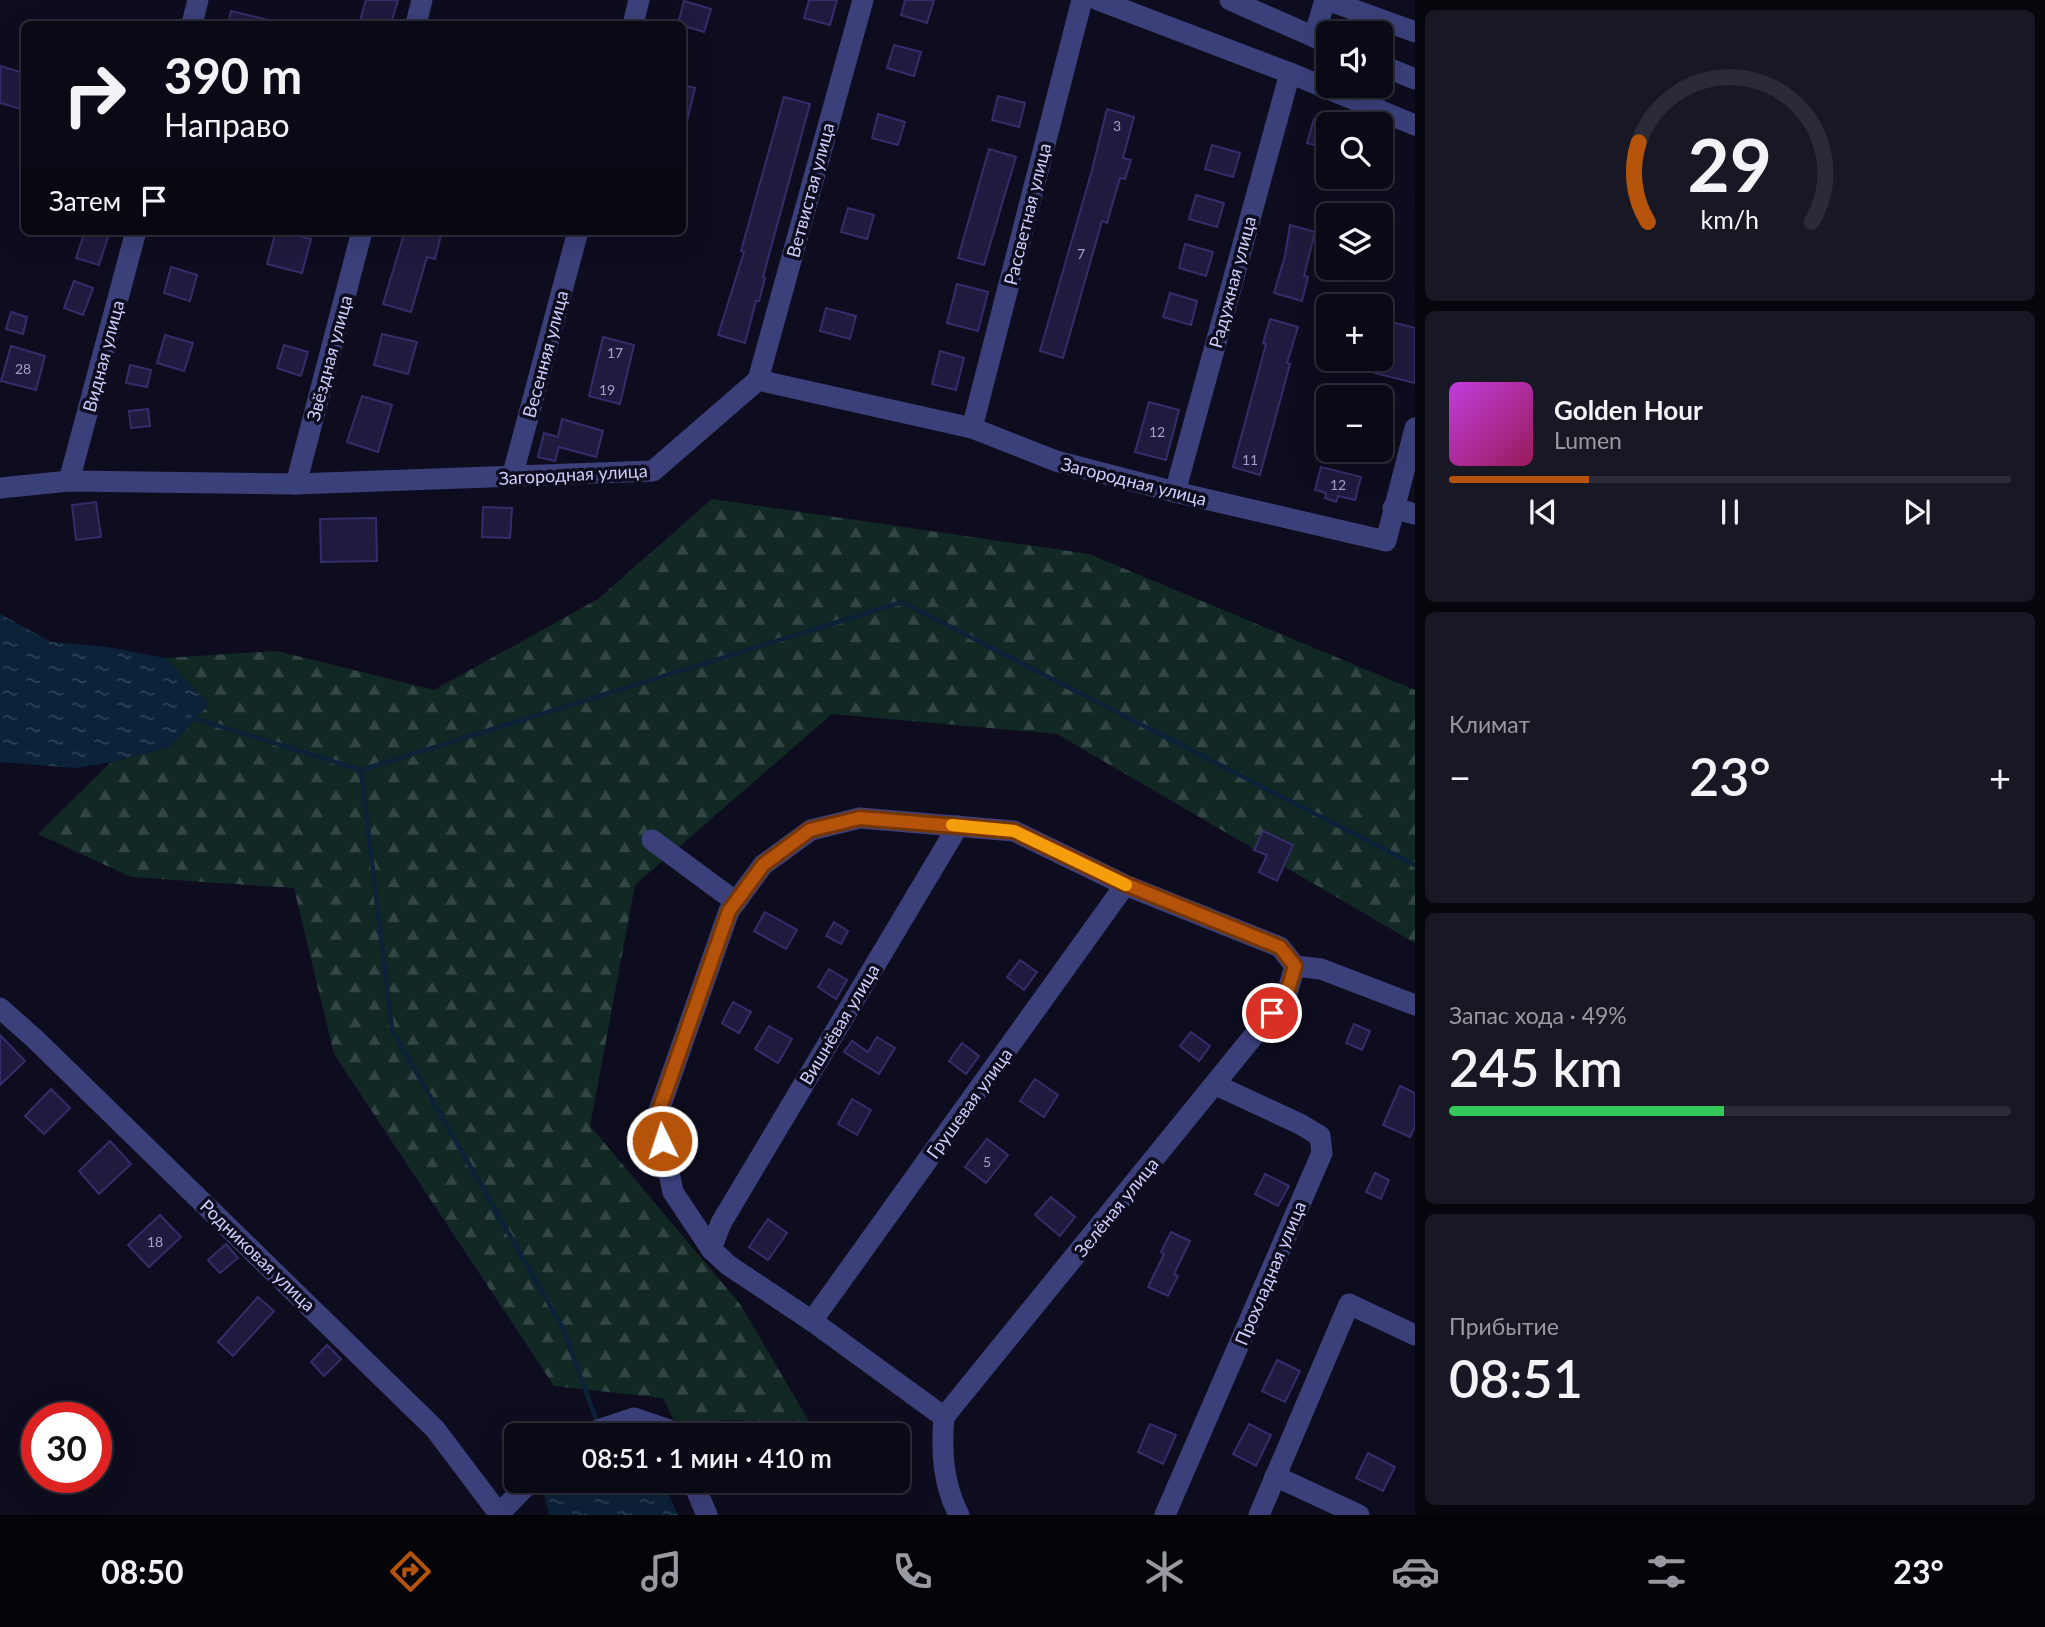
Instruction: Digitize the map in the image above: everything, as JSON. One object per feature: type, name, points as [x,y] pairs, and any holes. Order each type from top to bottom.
[{"type":"street","points":[[193,21],[198,0]]},
{"type":"street","points":[[417,21],[422,0]]},
{"type":"street","points":[[634,21],[639,0]]},
{"type":"street","name":"Ветвистая улица","points":[[758,380],[863,0]]},
{"type":"street","name":"Рассветная улица","points":[[972,428],[1082,0]]},
{"type":"street","points":[[1098,0],[1290,73],[1415,125]]},
{"type":"street","points":[[1323,21],[1326,0],[1415,32]]},
{"type":"street","points":[[1238,1],[1316,38]]},
{"type":"street","points":[[1393,70],[1415,79]]},
{"type":"street","name":"Радужная улица","points":[[1175,492],[1290,73]]},
{"type":"street","name":"Видная улица","points":[[69,481],[135,235]]},
{"type":"street","name":"Звёздная улица","points":[[296,484],[361,235]]},
{"type":"street","name":"Весенняя улица","points":[[512,477],[577,235]]},
{"type":"street","name":"Загородная улица","points":[[0,488],[69,481],[296,484],[653,471],[758,380],[972,428],[1056,461],[1386,541],[1394,508]]},
{"type":"street","points":[[1415,428],[1394,508],[1415,514]]},
{"type":"street","points":[[959,1515],[953,1503],[941,1453],[944,1417],[812,1321],[728,1265],[711,1249],[673,1192],[657,1116],[729,911],[763,865],[810,830],[860,818],[1014,831],[1125,884],[1280,947],[1295,966],[1321,969],[1415,1005]]},
{"type":"street","name":"Вишнёвая улица","points":[[711,1249],[721,1223],[958,826]]},
{"type":"street","points":[[652,841],[736,902]]},
{"type":"street","name":"Грушевая улица","points":[[812,1321],[1125,884]]},
{"type":"street","name":"Зелёная улица","points":[[944,1417],[1286,996],[1295,966]]},
{"type":"street","name":"Родниковая улица","points":[[0,1008],[45,1048],[435,1429],[500,1514]]},
{"type":"street","name":"Прохладная улица","points":[[1165,1515],[1322,1153],[1320,1136],[1216,1085]]},
{"type":"street","points":[[1259,1515],[1349,1304],[1415,1335]]},
{"type":"street","points":[[621,1423],[634,1419],[647,1423]]},
{"type":"street","points":[[1275,1476],[1359,1515]]},
{"type":"street","points":[[500,1514],[520,1493]]},
{"type":"street","points":[[698,1493],[707,1515]]},
{"type":"green space","points":[[712,499],[1089,554],[1415,690],[1415,943],[1057,734],[832,714],[635,885],[590,1126],[740,1304],[810,1423],[720,1420],[716,1423],[675,1423],[663,1398],[554,1386],[334,1054],[294,888],[131,877],[38,834],[111,762],[170,747],[209,704],[165,658],[277,651],[434,690],[598,599]]},
{"type":"water","points":[[0,614],[51,642],[107,647],[165,658],[209,704],[170,747],[75,768],[0,762]]},
{"type":"water","points":[[544,1493],[668,1493],[678,1515],[549,1515]]},
{"type":"building","points":[[366,0],[398,0],[392,21],[360,21]]},
{"type":"building","points":[[809,0],[837,0],[830,25],[804,18]]},
{"type":"building","points":[[905,0],[934,0],[927,23],[901,15]]},
{"type":"building","points":[[684,1],[711,9],[704,32],[686,26],[686,21],[679,21]]},
{"type":"building","points":[[231,11],[268,20],[268,21],[229,21]]},
{"type":"building","points":[[894,45],[921,52],[914,76],[887,68]]},
{"type":"building","points":[[0,66],[21,72],[21,109],[0,103]]},
{"type":"building","points":[[686,86],[695,88],[686,121]]},
{"type":"building","points":[[998,96],[1025,103],[1019,127],[992,120]]},
{"type":"building","points":[[784,97],[810,104],[763,277],[765,278],[759,301],[756,301],[745,343],[718,335],[744,252],[741,251]]},
{"type":"building","points":[[1107,109],[1134,117],[1123,158],[1131,160],[1125,179],[1120,178],[1107,223],[1102,221],[1063,358],[1040,351]]},
{"type":"building","points":[[878,114],[905,122],[898,145],[872,138]]},
{"type":"building","points":[[1314,119],[1316,120],[1316,146],[1307,143]]},
{"type":"building","points":[[1212,145],[1240,153],[1233,177],[1205,169]]},
{"type":"building","points":[[989,149],[1016,157],[984,265],[958,258]]},
{"type":"building","points":[[1196,195],[1224,203],[1217,227],[1189,219]]},
{"type":"building","points":[[848,208],[874,215],[867,239],[841,232]]},
{"type":"building","points":[[1290,225],[1315,232],[1304,276],[1308,277],[1302,301],[1274,293],[1285,256]]},
{"type":"building","points":[[84,235],[109,235],[99,265],[76,258]]},
{"type":"building","points":[[275,235],[311,239],[302,273],[267,264]]},
{"type":"building","points":[[404,235],[441,235],[435,259],[427,257],[411,312],[383,304]]},
{"type":"building","points":[[1185,244],[1213,252],[1206,276],[1179,268]]},
{"type":"building","points":[[171,267],[197,275],[190,301],[164,293]]},
{"type":"building","points":[[74,281],[93,288],[83,315],[64,308]]},
{"type":"building","points":[[957,284],[988,292],[978,331],[947,323]]},
{"type":"building","points":[[1170,293],[1197,301],[1191,325],[1163,317]]},
{"type":"building","points":[[826,308],[856,316],[850,339],[820,331]]},
{"type":"building","points":[[11,312],[27,317],[23,334],[6,329]]},
{"type":"building","points":[[1270,319],[1298,327],[1260,475],[1233,467],[1266,344],[1263,343]]},
{"type":"building","points":[[1393,322],[1415,328],[1415,383],[1375,373],[1393,371]]},
{"type":"building","points":[[382,334],[417,342],[408,374],[374,365]]},
{"type":"building","points":[[165,335],[193,343],[184,371],[157,363]]},
{"type":"building","points":[[603,337],[634,345],[620,404],[589,396]]},
{"type":"building","points":[[284,345],[308,352],[301,376],[277,368]]},
{"type":"building","points":[[11,346],[45,356],[36,390],[1,381]]},
{"type":"building","points":[[940,351],[964,358],[956,390],[932,384]]},
{"type":"building","points":[[130,365],[151,370],[147,387],[126,383]]},
{"type":"building","points":[[362,396],[392,405],[378,452],[347,442]]},
{"type":"building","points":[[1149,402],[1179,410],[1166,460],[1135,452]]},
{"type":"building","points":[[148,409],[150,426],[131,428],[129,411]]},
{"type":"building","points":[[562,419],[603,431],[596,457],[559,447],[555,461],[538,457],[544,433],[558,437]]},
{"type":"building","points":[[1321,467],[1361,477],[1355,500],[1338,496],[1336,502],[1325,498],[1326,493],[1315,490]]},
{"type":"building","points":[[96,502],[101,537],[76,540],[72,505]]},
{"type":"building","points":[[483,507],[512,508],[510,538],[482,537]]},
{"type":"building","points":[[376,518],[377,561],[321,562],[320,519]]},
{"type":"building","points":[[1263,831],[1293,845],[1277,881],[1259,872],[1267,855],[1254,850]]},
{"type":"building","points":[[765,912],[797,930],[786,949],[754,931]]},
{"type":"building","points":[[834,922],[848,931],[841,944],[826,936]]},
{"type":"building","points":[[1020,960],[1037,972],[1024,990],[1007,977]]},
{"type":"building","points":[[829,969],[847,980],[836,999],[818,987]]},
{"type":"building","points":[[733,1002],[751,1012],[739,1033],[722,1023]]},
{"type":"building","points":[[1354,1024],[1370,1031],[1362,1050],[1346,1043]]},
{"type":"building","points":[[769,1026],[792,1039],[778,1063],[755,1049]]},
{"type":"building","points":[[1191,1032],[1210,1046],[1199,1061],[1180,1046]]},
{"type":"building","points":[[0,1035],[25,1061],[0,1085]]},
{"type":"building","points":[[877,1037],[895,1048],[879,1074],[844,1052],[852,1041],[868,1052]]},
{"type":"building","points":[[962,1043],[979,1056],[966,1074],[949,1061]]},
{"type":"building","points":[[1035,1079],[1058,1095],[1044,1117],[1020,1101]]},
{"type":"building","points":[[1400,1086],[1415,1093],[1415,1126],[1410,1137],[1383,1125]]},
{"type":"building","points":[[51,1089],[70,1108],[44,1134],[25,1116]]},
{"type":"building","points":[[852,1099],[871,1110],[857,1135],[838,1124]]},
{"type":"building","points":[[987,1139],[1008,1155],[986,1183],[965,1167]]},
{"type":"building","points":[[110,1141],[131,1164],[99,1194],[79,1171]]},
{"type":"building","points":[[1375,1173],[1389,1180],[1381,1199],[1366,1192]]},
{"type":"building","points":[[1265,1174],[1289,1186],[1278,1206],[1255,1194]]},
{"type":"building","points":[[1051,1197],[1075,1217],[1060,1236],[1035,1215]]},
{"type":"building","points":[[160,1215],[181,1237],[149,1267],[128,1245]]},
{"type":"building","points":[[768,1219],[787,1233],[768,1260],[749,1247]]},
{"type":"building","points":[[1171,1232],[1190,1241],[1174,1274],[1178,1276],[1168,1296],[1148,1287]]},
{"type":"building","points":[[226,1244],[238,1258],[220,1273],[208,1260]]},
{"type":"building","points":[[258,1297],[274,1311],[233,1356],[218,1342]]},
{"type":"building","points":[[327,1345],[341,1359],[324,1376],[311,1362]]},
{"type":"building","points":[[1277,1360],[1300,1371],[1285,1402],[1262,1391]]},
{"type":"building","points":[[1150,1424],[1176,1435],[1163,1464],[1138,1452]]},
{"type":"building","points":[[1249,1424],[1271,1435],[1256,1466],[1233,1454]]},
{"type":"building","points":[[1368,1453],[1395,1467],[1383,1491],[1356,1478]]},
{"type":"waterway","points":[[193,718],[361,770],[902,602],[1415,865]]},
{"type":"waterway","points":[[361,770],[392,1030],[563,1328],[597,1422]]},
{"type":"slow traffic","points":[[952,825],[1014,831],[1126,885]]},
{"type":"route","points":[[662,1141],[657,1116],[729,911],[763,865],[810,830],[860,818],[1014,831],[1125,884],[1280,947],[1295,966],[1286,996],[1272,1013]]}]
